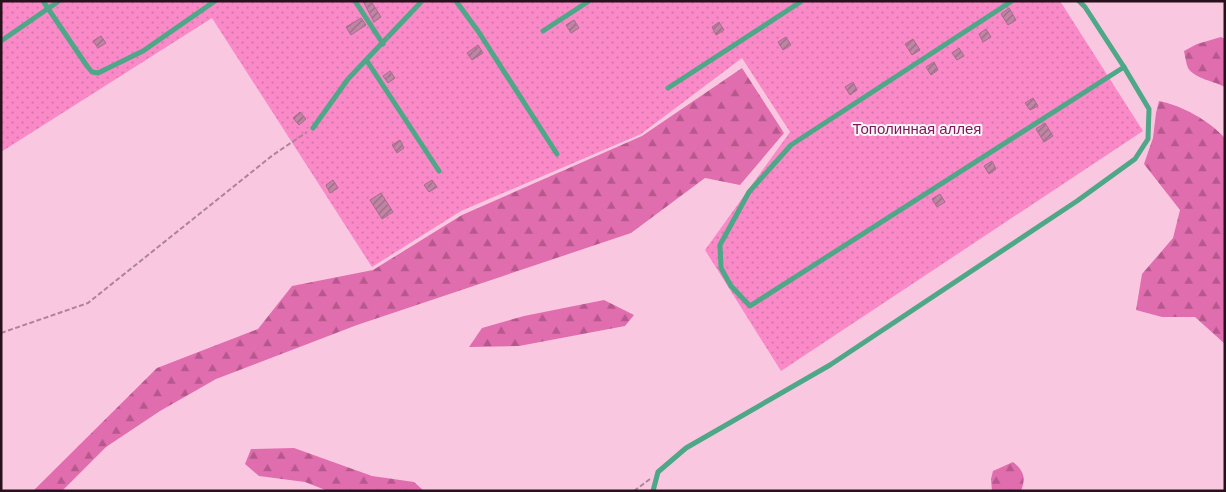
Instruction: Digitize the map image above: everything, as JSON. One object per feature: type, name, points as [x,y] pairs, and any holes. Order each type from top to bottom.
[{"type":"lane","points":[[43,1],[87,66],[92,72],[98,73],[143,51],[215,1]]},
{"type":"lane","points":[[1,41],[59,1]]},
{"type":"lane","points":[[355,1],[383,44]]},
{"type":"lane","points":[[313,128],[348,79],[422,1]]},
{"type":"lane","points":[[456,1],[478,31],[557,154]]},
{"type":"lane","points":[[543,31],[589,1]]},
{"type":"lane","points":[[668,88],[802,1]]},
{"type":"lane","points":[[1012,1],[791,145],[749,192],[720,245],[721,268],[731,286],[750,306],[1124,67]]},
{"type":"lane","points":[[653,491],[658,472],[686,448],[830,365],[1077,201],[1136,159],[1148,139],[1149,109],[1086,7],[1079,1]]},
{"type":"lane","points":[[367,61],[438,171]]},
{"type":"path","points":[[1,333],[88,303],[273,155],[313,128]]},
{"type":"path","points":[[634,491],[658,472]]},
{"type":"green space","name":"Тополинная аллея","points":[[1,1],[1060,1],[1143,131],[781,371],[705,250],[790,132],[742,58],[641,134],[461,211],[372,267],[212,18],[1,152]]},
{"type":"green space","points":[[1221,37],[1225,39],[1225,87],[1191,72],[1187,66],[1184,51],[1197,44]]},
{"type":"green space","points":[[742,68],[784,133],[740,185],[705,178],[631,233],[357,325],[216,379],[160,411],[106,447],[62,491],[33,491],[157,368],[258,329],[292,286],[373,270],[462,215],[642,136]]},
{"type":"green space","points":[[1159,101],[1177,106],[1195,115],[1211,125],[1225,138],[1225,344],[1195,317],[1162,317],[1136,310],[1142,274],[1173,238],[1180,210],[1144,164],[1153,138]]},
{"type":"green space","points":[[604,300],[634,315],[625,326],[519,346],[469,347],[482,328],[524,316]]},
{"type":"green space","points":[[294,448],[372,476],[414,482],[424,491],[328,491],[305,482],[259,476],[245,464],[251,449]]},
{"type":"green space","points":[[1013,462],[1020,468],[1023,475],[1021,491],[992,491],[991,479],[993,471]]},
{"type":"building","points":[[363,1],[371,1],[381,17],[374,22]]},
{"type":"building","points":[[1009,8],[1016,20],[1008,25],[1001,14]]},
{"type":"building","points":[[361,18],[366,25],[351,35],[346,27]]},
{"type":"building","points":[[574,20],[579,28],[571,33],[566,25]]},
{"type":"building","points":[[719,22],[724,30],[716,35],[712,27]]},
{"type":"building","points":[[986,29],[991,37],[983,42],[979,34]]},
{"type":"building","points":[[101,36],[106,43],[98,48],[93,41]]},
{"type":"building","points":[[786,37],[791,45],[783,50],[778,42]]},
{"type":"building","points":[[913,39],[920,50],[912,55],[905,44]]},
{"type":"building","points":[[478,45],[483,53],[472,60],[467,53]]},
{"type":"building","points":[[959,48],[964,56],[957,60],[952,53]]},
{"type":"building","points":[[934,62],[938,70],[931,75],[926,67]]},
{"type":"building","points":[[390,71],[395,78],[388,83],[383,76]]},
{"type":"building","points":[[853,82],[857,90],[850,95],[845,87]]},
{"type":"building","points":[[1033,98],[1038,106],[1030,110],[1025,103]]},
{"type":"building","points":[[300,112],[306,119],[299,125],[293,118]]},
{"type":"building","points":[[1045,123],[1053,136],[1044,142],[1036,129]]},
{"type":"building","points":[[400,140],[404,148],[397,153],[392,145]]},
{"type":"building","points":[[992,161],[996,169],[989,174],[984,166]]},
{"type":"building","points":[[333,180],[338,188],[330,193],[326,185]]},
{"type":"building","points":[[432,180],[437,187],[429,192],[424,185]]},
{"type":"building","points":[[381,193],[393,212],[382,219],[370,200]]},
{"type":"building","points":[[940,194],[945,202],[937,207],[932,199]]}]
